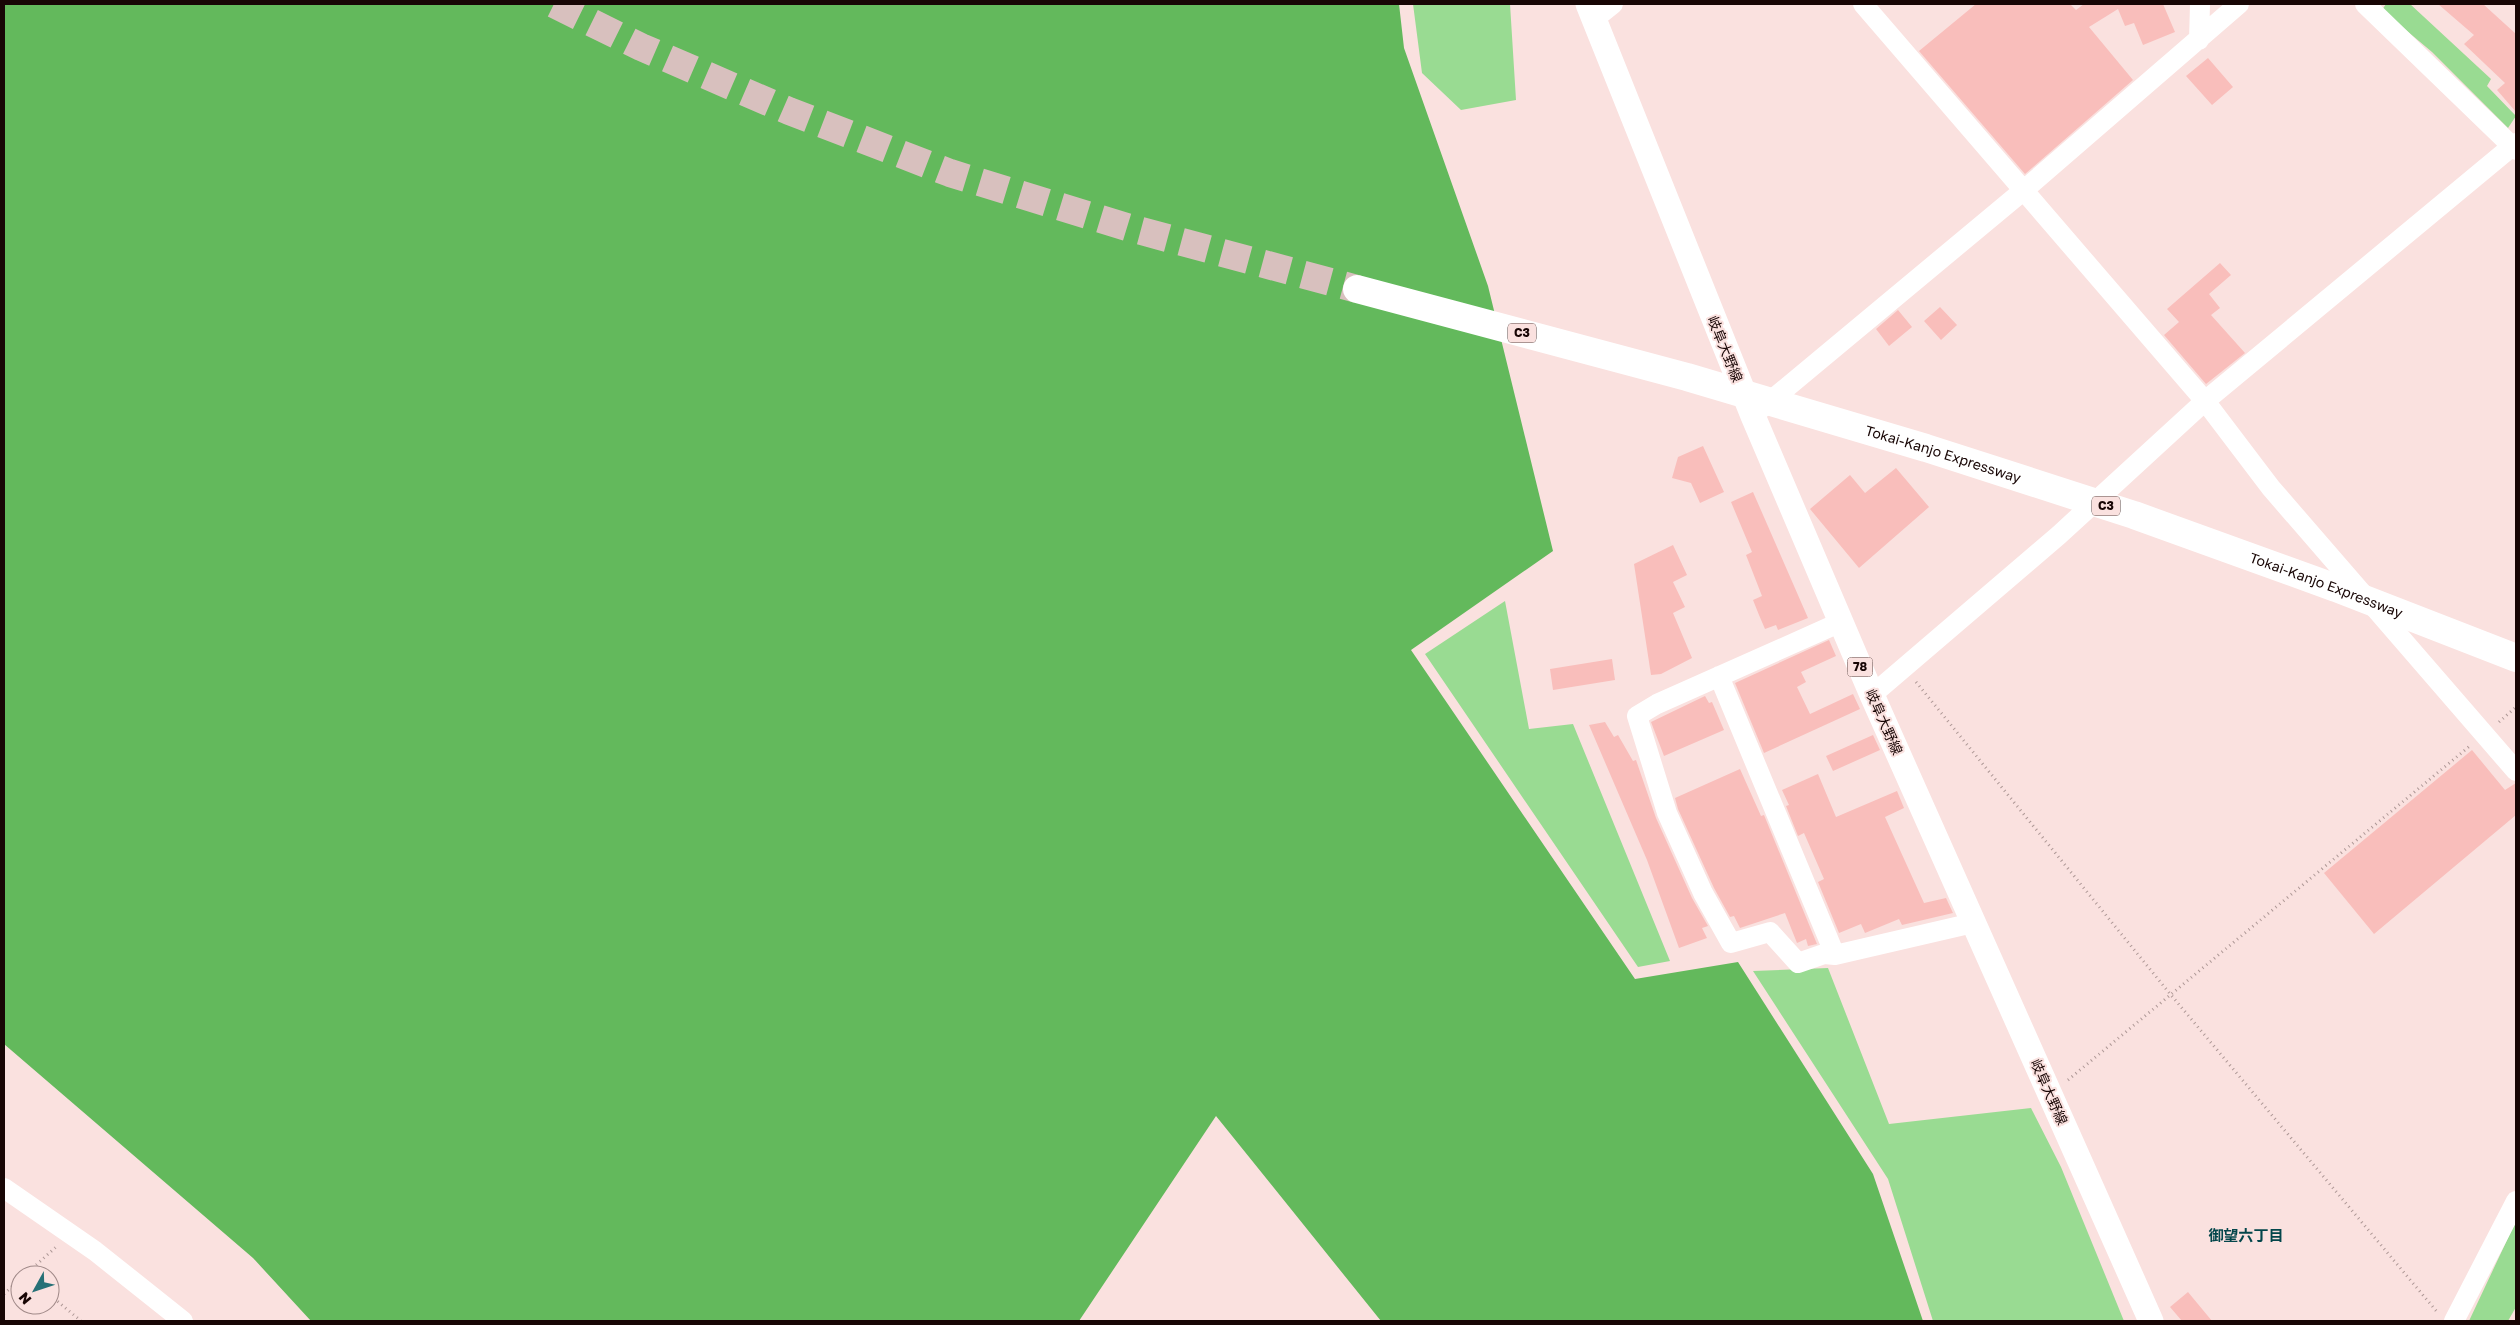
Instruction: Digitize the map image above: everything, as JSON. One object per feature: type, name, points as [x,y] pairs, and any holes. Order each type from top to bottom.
[{"type":"highway","name":"Tokai-Kanjo Expressway","points":[[1356,289],[1687,377],[1926,448],[2134,515],[2336,588],[2516,658]]},
{"type":"main road","name":"岐阜大野線","points":[[1590,12],[1753,416],[1872,695],[2151,1321]]},
{"type":"street","points":[[1590,12],[1613,4]]},
{"type":"street","points":[[1863,4],[2205,401],[2271,488],[2516,771]]},
{"type":"street","points":[[2199,40],[2200,4]]},
{"type":"street","points":[[1753,416],[2024,190],[2239,4]]},
{"type":"street","points":[[1872,695],[2059,534],[2205,401],[2515,146],[2365,4]]},
{"type":"street","points":[[1841,622],[1657,704],[1637,716],[1667,813],[1703,893],[1731,943],[1770,932],[1798,963],[1824,954],[1835,955],[1973,923]]},
{"type":"street","points":[[1720,676],[1835,955]]},
{"type":"street","points":[[4,1188],[69,1235],[95,1251],[183,1321]]},
{"type":"street","points":[[2446,1317],[2516,1201]]},
{"type":"path","points":[[1905,668],[2171,995],[2446,1317]]},
{"type":"path","points":[[2050,1094],[2484,734]]},
{"type":"path","points":[[37,1265],[69,1235]]},
{"type":"path","points":[[60,1303],[81,1321]]},
{"type":"green space","points":[[4,4],[1399,4],[1404,48],[1488,286],[1553,551],[1411,650],[1635,979],[1738,962],[1873,1174],[1923,1321],[1381,1321],[1216,1116],[1079,1321],[311,1321],[253,1258],[4,1044]]},
{"type":"green space","points":[[1413,4],[1510,4],[1516,100],[1461,110],[1422,73]]},
{"type":"green space","points":[[2386,4],[2410,4],[2491,79],[2487,86],[2516,116],[2508,128],[2432,52],[2382,10]]},
{"type":"green space","points":[[1505,601],[1529,729],[1573,724],[1670,961],[1638,967],[1425,654]]},
{"type":"green space","points":[[1828,968],[1889,1124],[2031,1108],[2061,1167],[2124,1321],[1933,1321],[1888,1179],[1753,971]]},
{"type":"green space","points":[[2516,1221],[2516,1307],[2508,1321],[2469,1321]]},
{"type":"building","points":[[1976,4],[2070,4],[2076,10],[2084,4],[2163,4],[2175,32],[2143,45],[2134,23],[2125,26],[2118,9],[2089,27],[2133,80],[2025,174],[1919,51]]},
{"type":"building","points":[[2438,4],[2483,4],[2516,34],[2516,112],[2497,90],[2505,83],[2464,44],[2474,35]]},
{"type":"building","points":[[2208,58],[2233,87],[2212,105],[2186,76]]},
{"type":"building","points":[[2220,263],[2231,275],[2209,294],[2220,308],[2211,315],[2245,353],[2206,384],[2164,335],[2179,322],[2167,309]]},
{"type":"building","points":[[1940,307],[1957,325],[1941,340],[1924,321]]},
{"type":"building","points":[[1898,310],[1912,327],[1889,346],[1876,329]]},
{"type":"building","points":[[1703,446],[1724,492],[1700,503],[1691,483],[1672,478],[1678,457]]},
{"type":"building","points":[[1896,468],[1929,507],[1859,568],[1810,509],[1850,475],[1865,493]]},
{"type":"building","points":[[1753,492],[1808,618],[1778,630],[1776,625],[1765,629],[1753,600],[1762,596],[1746,555],[1752,552],[1731,502]]},
{"type":"building","points":[[1673,545],[1687,575],[1673,582],[1685,607],[1673,613],[1692,658],[1661,674],[1651,675],[1634,564]]},
{"type":"building","points":[[1829,640],[1836,656],[1801,672],[1806,682],[1797,687],[1810,714],[1853,694],[1860,709],[1764,753],[1735,683]]},
{"type":"building","points":[[1612,659],[1615,680],[1553,690],[1550,669]]},
{"type":"building","points":[[1705,696],[1709,703],[1712,702],[1724,730],[1664,756],[1651,722]]},
{"type":"building","points":[[1605,722],[1614,737],[1618,735],[1633,761],[1636,760],[1656,818],[1692,898],[1708,926],[1702,928],[1707,938],[1679,948],[1647,860],[1589,725]]},
{"type":"building","points":[[1873,735],[1880,750],[1833,771],[1826,756]]},
{"type":"building","points":[[2472,750],[2505,790],[2516,783],[2516,815],[2374,934],[2324,873]]},
{"type":"building","points":[[1740,769],[1761,816],[1764,815],[1817,944],[1808,946],[1806,939],[1797,943],[1785,913],[1740,928],[1734,916],[1730,917],[1714,888],[1678,809],[1675,798]]},
{"type":"building","points":[[1818,774],[1836,817],[1897,791],[1904,808],[1885,817],[1924,903],[1946,898],[1953,913],[1902,925],[1899,919],[1865,933],[1861,924],[1839,933],[1818,882],[1824,879],[1804,833],[1798,836],[1786,806],[1789,805],[1782,790]]},
{"type":"building","points":[[2188,1292],[2212,1321],[2182,1321],[2170,1307]]},
{"type":"tunnel","points":[[554,4],[641,47],[789,111],[950,173],[1130,228],[1357,289]]},
{"type":"district","name":"御望六丁目","points":[[2246,1236]]}]
